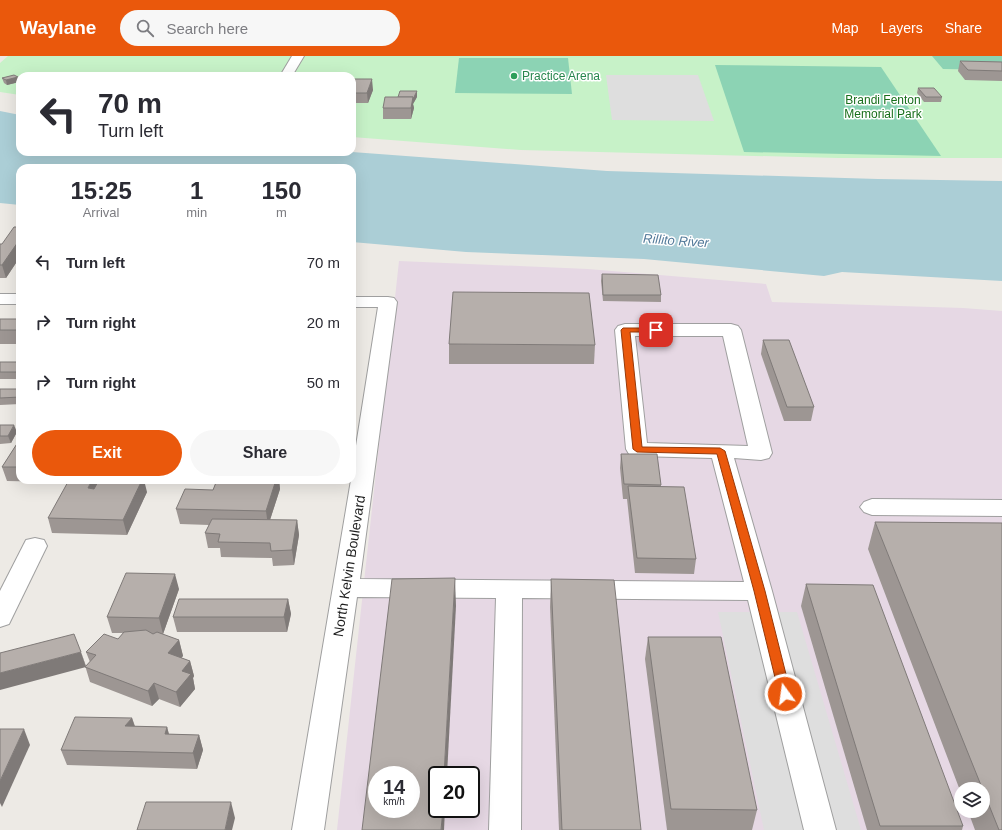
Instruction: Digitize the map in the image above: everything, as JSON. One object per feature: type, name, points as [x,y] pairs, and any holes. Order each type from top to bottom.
[{"type":"street","points":[[288,72],[298,56]]},
{"type":"street","points":[[0,299],[16,299]]},
{"type":"street","name":"North Kelvin Boulevard","points":[[308,830],[346,588],[388,302],[356,302]]},
{"type":"street","points":[[625,330],[731,330],[761,453],[720,451],[637,449],[625,330]]},
{"type":"street","points":[[720,451],[759,591],[820,830]]},
{"type":"street","points":[[872,507],[1002,508]]},
{"type":"street","points":[[0,617],[35,546]]},
{"type":"street","points":[[346,588],[759,591]]},
{"type":"street","points":[[505,830],[509,590]]},
{"type":"shaded area","points":[[606,75],[698,75],[714,121],[612,120]]},
{"type":"shaded area","points":[[399,261],[588,269],[766,284],[772,302],[963,308],[1002,311],[1002,830],[337,830]]},
{"type":"shaded area","points":[[718,612],[797,612],[861,830],[764,830]]},
{"type":"green space","name":"Brandi Fenton Memorial Park","points":[[8,56],[1002,56],[1002,158],[838,158],[521,150],[356,137],[356,72],[16,72],[16,94],[0,92],[0,63]]},
{"type":"green space","points":[[932,56],[1002,56],[1002,70],[943,69]]},
{"type":"green space","name":"Practice Arena","points":[[459,58],[568,58],[572,94],[455,93]]},
{"type":"green space","points":[[715,65],[881,67],[941,156],[744,152]]},
{"type":"water","name":"Rillito River","points":[[0,111],[16,114],[16,156],[356,156],[356,152],[607,171],[1002,181],[1002,281],[842,272],[824,276],[644,259],[466,252],[356,242],[356,164],[16,164],[16,205],[0,203]]},
{"type":"building","points":[[960,61],[1002,62],[1002,71],[968,70]]},
{"type":"building","points":[[14,75],[16,76],[16,78],[6,80],[2,78]]},
{"type":"building","points":[[356,79],[372,79],[367,93],[356,93]]},
{"type":"building","points":[[918,88],[934,88],[942,97],[926,97]]},
{"type":"building","points":[[400,91],[417,91],[413,99],[413,97],[398,97]]},
{"type":"building","points":[[385,97],[413,97],[411,108],[383,108]]},
{"type":"building","points":[[14,227],[16,227],[16,245],[2,265],[0,265],[0,244],[2,244]]},
{"type":"building","points":[[602,274],[658,275],[661,295],[603,295]]},
{"type":"building","points":[[453,292],[589,293],[595,345],[449,344]]},
{"type":"building","points":[[0,319],[16,319],[16,330],[0,330]]},
{"type":"building","points":[[763,340],[789,340],[814,407],[787,407]]},
{"type":"building","points":[[0,362],[16,362],[16,372],[0,372]]},
{"type":"building","points":[[0,389],[16,389],[16,397],[0,398]]},
{"type":"building","points":[[0,425],[14,425],[8,436],[0,436]]},
{"type":"building","points":[[16,445],[16,467],[2,467]]},
{"type":"building","points":[[621,454],[657,454],[661,485],[624,484]]},
{"type":"building","points":[[67,484],[90,484],[88,488],[94,489],[97,484],[140,484],[123,520],[48,518]]},
{"type":"building","points":[[215,484],[275,484],[266,511],[176,509],[185,489],[213,490]]},
{"type":"building","points":[[628,486],[684,487],[696,559],[637,558]]},
{"type":"building","points":[[212,519],[297,520],[292,550],[271,551],[270,543],[218,542],[220,534],[205,533]]},
{"type":"building","points":[[875,522],[1002,523],[1002,830],[999,830],[990,808],[990,782],[980,782]]},
{"type":"building","points":[[126,573],[175,574],[159,618],[107,617]]},
{"type":"building","points":[[455,578],[445,766],[428,766],[428,818],[442,818],[441,830],[362,830],[368,780],[368,818],[420,818],[420,766],[370,766],[392,579]]},
{"type":"building","points":[[551,579],[614,580],[641,830],[562,830]]},
{"type":"building","points":[[806,584],[873,585],[954,802],[954,818],[960,818],[963,826],[880,826]]},
{"type":"building","points":[[179,599],[288,599],[284,617],[173,617]]},
{"type":"building","points":[[146,630],[153,634],[157,632],[179,640],[168,653],[190,661],[182,671],[191,674],[176,692],[154,683],[148,691],[85,667],[96,655],[86,652],[104,634],[118,639],[124,632]]},
{"type":"building","points":[[74,634],[81,652],[0,673],[0,653]]},
{"type":"building","points":[[648,637],[721,637],[757,810],[671,809]]},
{"type":"building","points":[[75,717],[132,718],[125,726],[167,727],[165,734],[199,735],[193,753],[61,750]]},
{"type":"building","points":[[0,729],[24,729],[0,781]]},
{"type":"building","points":[[146,802],[231,802],[225,830],[137,830]]},
{"type":"place","name":"Practice Arena","points":[[514,76]]},
{"type":"route","points":[[656,330],[625,330],[637,449],[720,451],[759,591],[785,694]]}]
